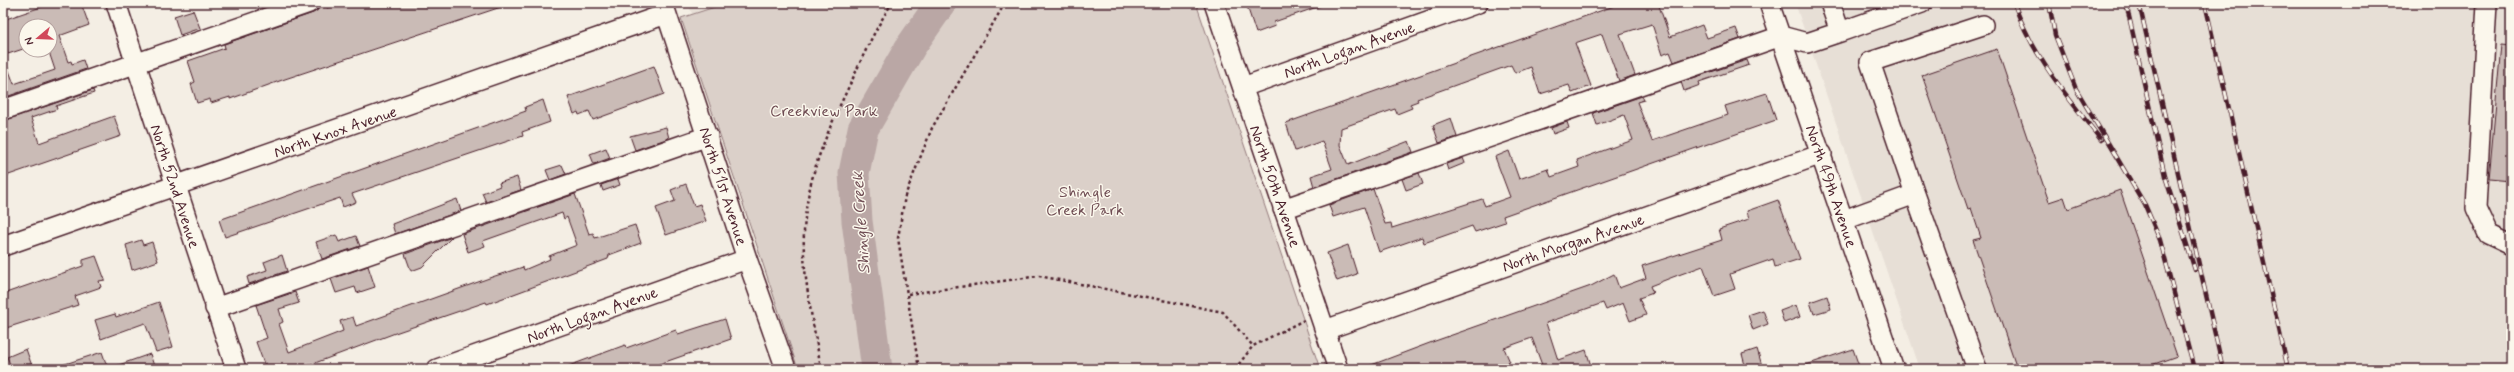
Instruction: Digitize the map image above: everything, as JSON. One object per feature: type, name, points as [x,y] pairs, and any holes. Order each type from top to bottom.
[{"type":"street","name":"North 52nd Avenue","points":[[116,3],[236,369]]},
{"type":"street","points":[[3,110],[309,3]]},
{"type":"street","name":"North 50th Avenue","points":[[1214,3],[1338,369]]},
{"type":"street","name":"North Logan Avenue","points":[[1243,87],[1478,3]]},
{"type":"street","name":"North 49th Avenue","points":[[1770,3],[1894,369]]},
{"type":"street","points":[[1830,3],[1840,32]]},
{"type":"street","points":[[1283,209],[1781,36],[1807,43],[1922,3]]},
{"type":"street","points":[[2487,3],[2476,208],[2488,234],[2511,245]]},
{"type":"street","name":"North 51st Avenue","points":[[665,8],[747,259],[786,369]]},
{"type":"street","name":"North Knox Avenue","points":[[3,246],[176,187],[665,8]]},
{"type":"street","points":[[1977,369],[1870,62],[1983,25]]},
{"type":"street","points":[[215,308],[708,136]]},
{"type":"street","name":"North Morgan Avenue","points":[[1322,322],[1822,154]]},
{"type":"street","points":[[1844,220],[1915,194]]},
{"type":"street","name":"North Logan Avenue","points":[[437,369],[747,259]]},
{"type":"path","points":[[821,369],[808,297],[804,254],[806,214],[811,183],[826,133],[862,56],[892,3]]},
{"type":"path","points":[[919,369],[898,238],[905,196],[932,128],[1005,3]]},
{"type":"path","points":[[908,294],[1039,276],[1223,312],[1253,346]]},
{"type":"path","points":[[1235,369],[1253,346],[1290,326],[1322,322]]},
{"type":"shaded area","points":[[688,3],[727,3],[692,14]]},
{"type":"shaded area","points":[[1795,3],[2511,3],[2511,369],[1920,369]]},
{"type":"green space","name":"Shingle Creek Park","points":[[727,3],[1196,3],[1320,369],[798,369],[681,18]]},
{"type":"building","points":[[53,3],[81,3],[89,25],[59,36],[68,62],[71,61],[72,64],[83,60],[86,69],[3,98],[3,60],[5,60],[14,84],[55,70],[51,58],[58,58],[58,18],[18,18],[18,51],[8,54],[3,41],[3,20]]},
{"type":"building","points":[[320,3],[326,3],[327,8],[342,3],[504,3],[504,6],[285,79],[230,99],[230,97],[211,103],[210,99],[197,103],[191,84],[195,82],[188,61],[225,48],[224,44],[313,13],[318,10]]},
{"type":"building","points":[[1246,3],[1322,3],[1323,5],[1274,22],[1275,26],[1256,33]]},
{"type":"building","points":[[1613,3],[1658,3],[1670,37],[1702,25],[1707,38],[1736,28],[1740,39],[1674,62],[1670,52],[1662,55],[1652,24],[1620,34],[1635,75],[1619,81],[1602,34],[1575,43],[1591,86],[1572,93],[1569,85],[1540,94],[1531,67],[1515,73],[1511,65],[1417,99],[1418,101],[1410,104],[1412,108],[1397,114],[1395,109],[1341,128],[1340,145],[1348,165],[1409,141],[1413,152],[1314,187],[1311,176],[1332,169],[1322,141],[1295,151],[1286,123],[1614,6]]},
{"type":"building","points":[[193,10],[200,28],[180,35],[174,16]]},
{"type":"building","points":[[2501,45],[2511,46],[2511,181],[2489,179]]},
{"type":"building","points":[[1997,49],[2049,202],[2064,197],[2068,209],[2120,190],[2177,356],[2140,369],[2017,369],[1973,240],[1981,238],[1971,208],[1968,209],[1922,75]]},
{"type":"building","points":[[1747,60],[1749,65],[1699,82],[1700,85],[1684,91],[1681,82]]},
{"type":"building","points":[[654,66],[664,94],[593,120],[589,111],[579,115],[578,112],[574,114],[568,97]]},
{"type":"building","points":[[93,90],[94,93],[56,106],[57,109],[31,118],[39,143],[114,116],[121,136],[3,177],[3,121]]},
{"type":"building","points":[[1767,93],[1776,120],[1503,216],[1505,222],[1475,232],[1472,226],[1424,243],[1422,237],[1379,252],[1364,207],[1333,217],[1329,205],[1373,189],[1385,224],[1391,223],[1392,228],[1482,199],[1485,206],[1510,197],[1495,157],[1509,151],[1519,179],[1548,169],[1551,177],[1579,167],[1577,160],[1633,140],[1624,115],[1597,125],[1593,113],[1642,96],[1644,100],[1637,102],[1652,141],[1728,115],[1725,106]]},
{"type":"building","points":[[543,100],[550,122],[522,132],[523,136],[352,194],[356,202],[343,207],[340,198],[225,237],[219,220],[526,111],[525,107]]},
{"type":"building","points":[[1451,118],[1457,137],[1439,143],[1433,125]]},
{"type":"building","points":[[1567,122],[1569,128],[1553,134],[1551,128]]},
{"type":"building","points":[[666,127],[669,138],[635,150],[630,136]]},
{"type":"building","points":[[606,148],[610,158],[594,164],[590,154]]},
{"type":"building","points":[[1463,158],[1465,163],[1448,170],[1446,164]]},
{"type":"building","points":[[562,165],[566,174],[550,180],[546,170]]},
{"type":"building","points":[[1419,173],[1423,184],[1406,190],[1402,179]]},
{"type":"building","points":[[517,177],[521,190],[486,202],[482,193],[500,186],[499,183]]},
{"type":"building","points":[[618,179],[620,185],[603,191],[601,185]]},
{"type":"building","points":[[686,184],[694,206],[700,204],[706,221],[666,235],[656,208],[675,201],[671,190]]},
{"type":"building","points":[[575,194],[589,234],[593,233],[595,238],[635,225],[641,243],[609,255],[608,259],[487,304],[486,302],[398,332],[299,369],[268,369],[266,363],[264,364],[256,342],[267,338],[256,305],[295,292],[299,303],[279,309],[283,322],[279,324],[289,352],[343,331],[340,321],[353,317],[356,326],[492,277],[523,267],[524,270],[550,259],[549,256],[577,245],[567,217],[564,219],[562,213],[483,241],[485,246],[468,252],[462,234]]},
{"type":"building","points":[[457,199],[461,211],[395,234],[392,224]]},
{"type":"building","points":[[1778,200],[1800,259],[1775,267],[1773,259],[1730,274],[1735,289],[1714,296],[1703,266],[1650,286],[1653,293],[1639,298],[1646,315],[1630,321],[1623,303],[1606,310],[1603,303],[1546,323],[1558,360],[1586,350],[1592,369],[1538,369],[1538,366],[1542,365],[1532,338],[1504,348],[1510,362],[1494,368],[1493,365],[1482,369],[1366,369],[1366,367],[1435,341],[1591,286],[1614,274],[1619,288],[1646,278],[1642,266],[1722,240],[1719,229],[1749,219],[1747,211]]},
{"type":"building","points":[[336,235],[339,242],[356,236],[360,246],[322,259],[316,242]]},
{"type":"building","points":[[452,237],[422,267],[411,271],[405,254]]},
{"type":"building","points":[[141,240],[143,245],[152,242],[158,261],[132,270],[126,245]]},
{"type":"building","points":[[1348,245],[1357,274],[1337,281],[1327,253]]},
{"type":"building","points":[[282,255],[287,271],[249,284],[247,277],[267,270],[264,262]]},
{"type":"building","points":[[96,256],[105,280],[99,281],[101,287],[75,296],[78,305],[3,329],[3,294],[83,266],[83,260]]},
{"type":"building","points":[[368,266],[375,287],[357,293],[355,287],[336,293],[331,279]]},
{"type":"building","points":[[1827,296],[1831,309],[1814,314],[1810,302]]},
{"type":"building","points":[[159,302],[173,347],[156,352],[145,323],[101,339],[95,320],[115,314],[116,317]]},
{"type":"building","points":[[1796,305],[1800,317],[1784,323],[1780,311]]},
{"type":"building","points":[[1763,310],[1768,324],[1753,330],[1748,315]]},
{"type":"building","points":[[725,319],[731,339],[645,369],[567,369],[566,367],[625,345],[626,348],[676,330],[678,334]]},
{"type":"building","points":[[26,349],[32,366],[25,369],[12,369],[7,357]]},
{"type":"building","points":[[1757,349],[1763,369],[1746,369],[1742,354]]},
{"type":"building","points":[[1853,349],[1860,369],[1801,369],[1800,367]]},
{"type":"building","points":[[102,352],[108,369],[59,369],[59,366]]},
{"type":"building","points":[[150,354],[155,369],[113,369],[113,367]]},
{"type":"waterway","name":"Shingle Creek","points":[[877,369],[857,221],[854,173],[863,129],[911,46],[941,3]]},
{"type":"railway","points":[[2014,3],[2031,41],[2041,58],[2064,92],[2101,140]]},
{"type":"railway","points":[[2049,3],[2055,35],[2076,89],[2145,205],[2160,240],[2194,369]]},
{"type":"railway","points":[[2126,3],[2165,176],[2195,270]]},
{"type":"railway","points":[[2139,3],[2223,369]]},
{"type":"railway","points":[[2205,3],[2288,369]]},
{"type":"park label","name":"Creekview Park","points":[[824,110]]}]
